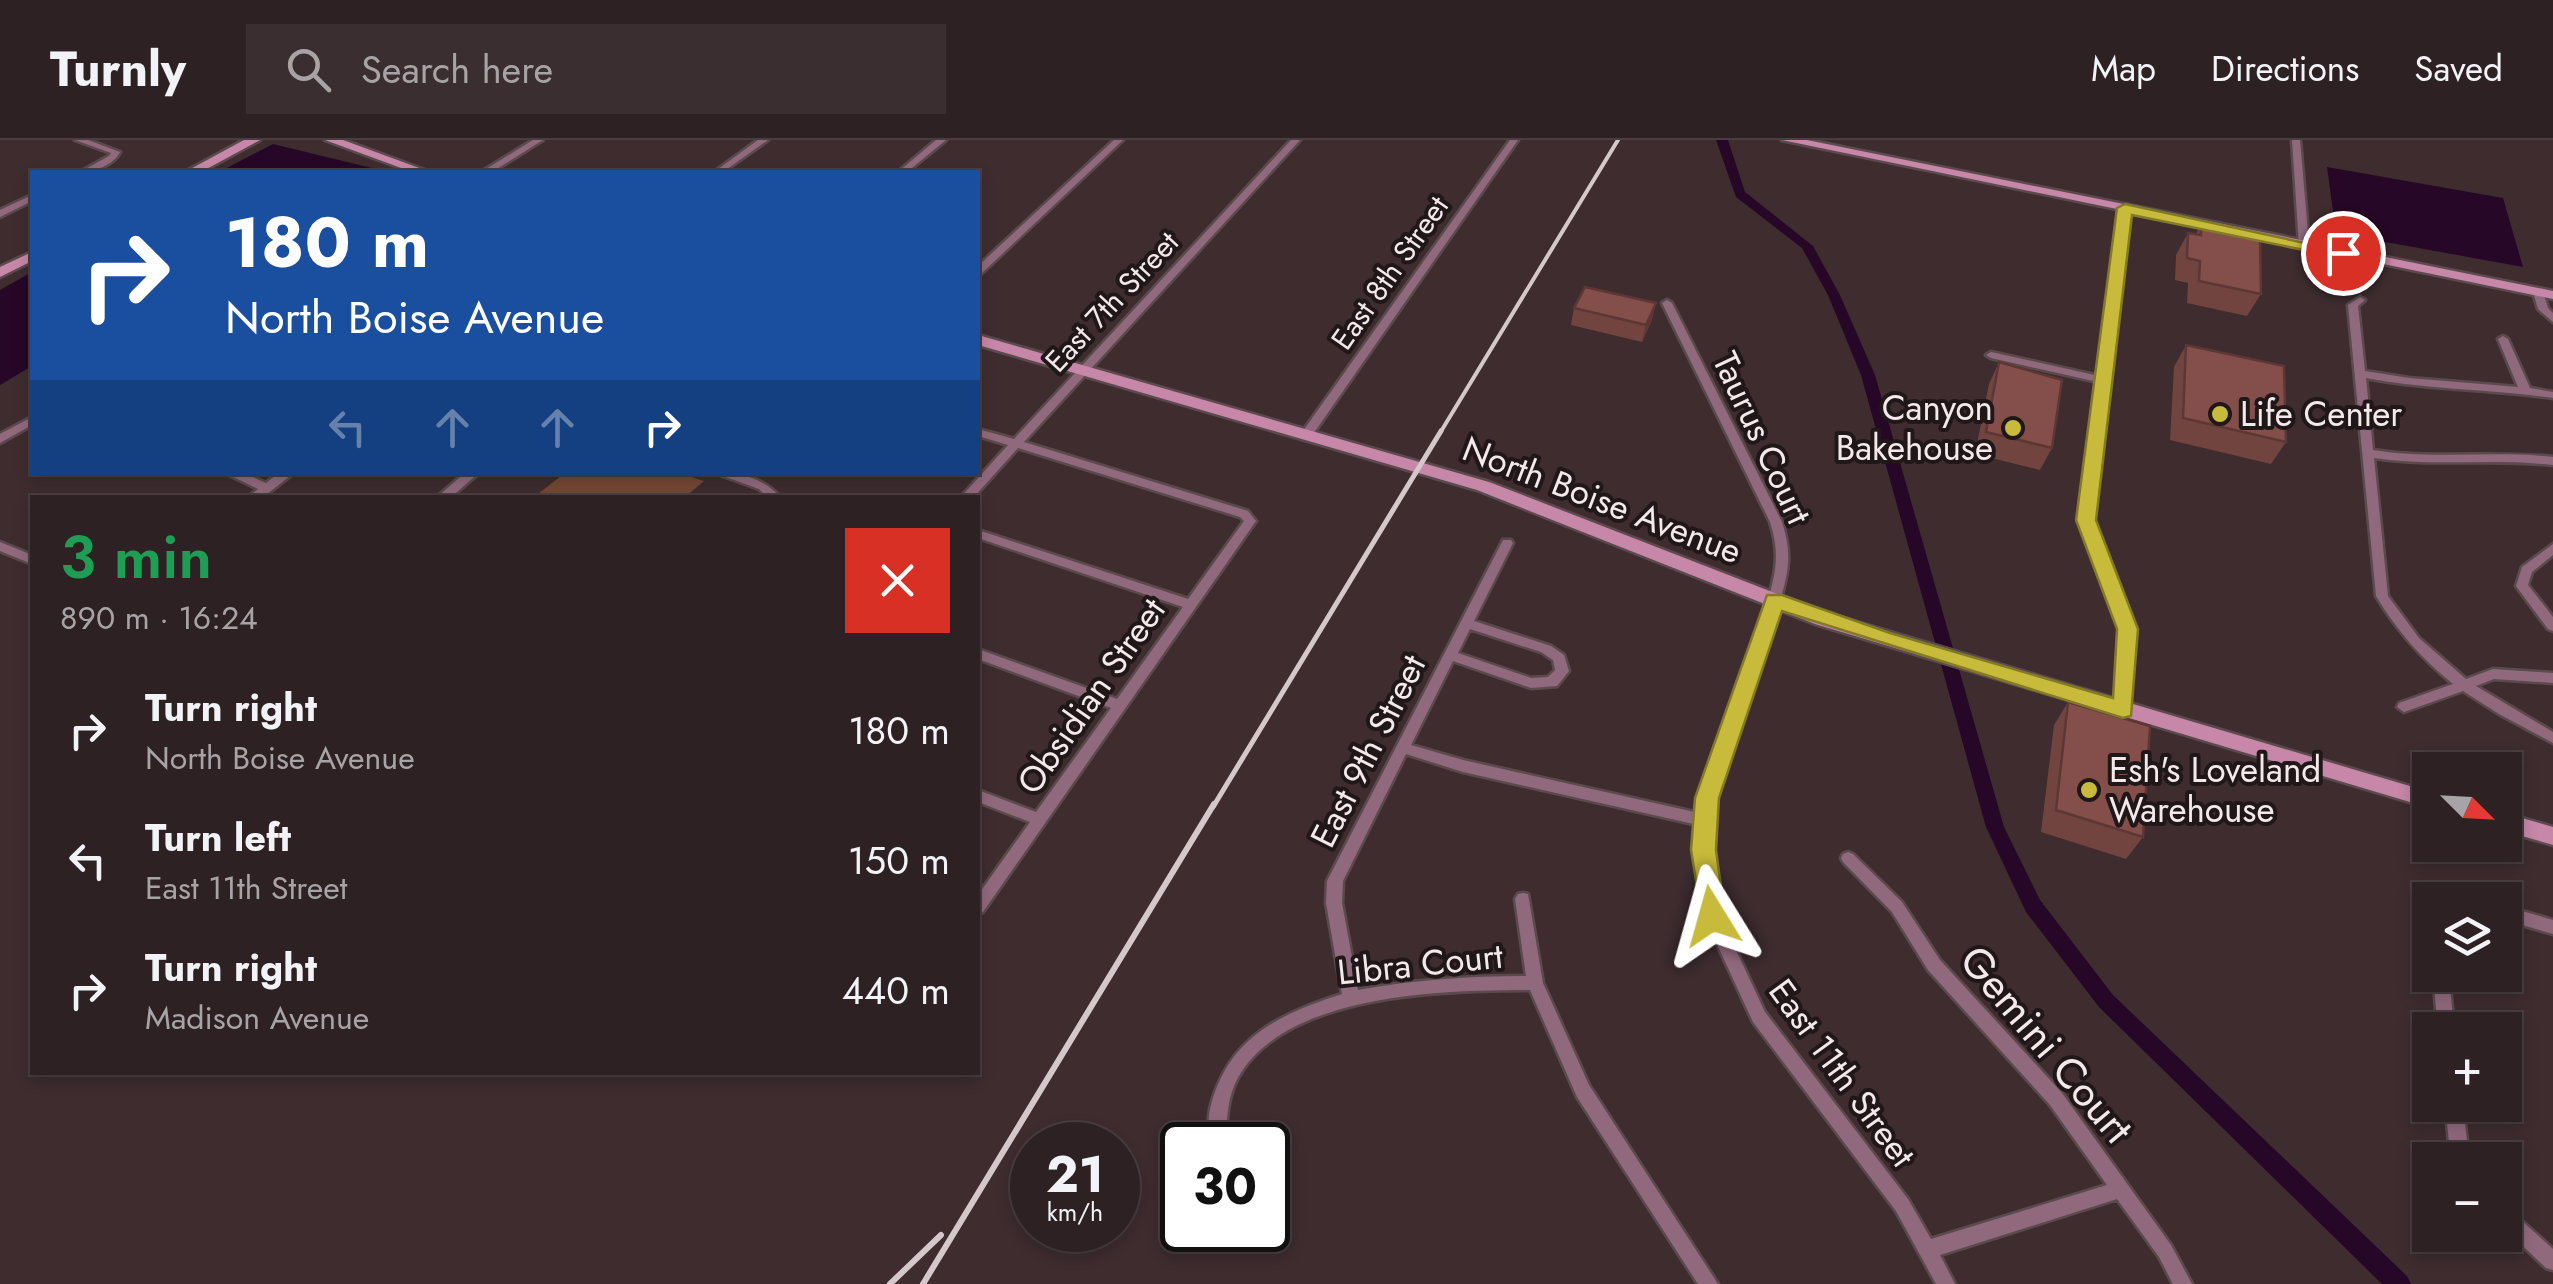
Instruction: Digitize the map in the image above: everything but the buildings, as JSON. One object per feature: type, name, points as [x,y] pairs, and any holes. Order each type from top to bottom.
[{"type":"street","points":[[78,140],[113,150],[113,158],[88,170]]},
{"type":"street","points":[[196,170],[254,140]]},
{"type":"street","points":[[331,140],[417,170]]},
{"type":"street","points":[[489,170],[539,140]]},
{"type":"street","points":[[721,170],[764,140]]},
{"type":"street","points":[[904,170],[942,140]]},
{"type":"street","points":[[980,269],[1119,140]]},
{"type":"street","name":"East 7th Street","points":[[969,495],[1296,140]]},
{"type":"street","name":"East 8th Street","points":[[1307,434],[1514,140]]},
{"type":"street","points":[[1788,140],[2546,294],[2543,310],[2553,319]]},
{"type":"street","points":[[2296,140],[2304,245]]},
{"type":"street","points":[[0,214],[30,199]]},
{"type":"street","points":[[2123,710],[2128,629],[2086,520],[2125,208]]},
{"type":"street","points":[[0,273],[30,257]]},
{"type":"street","points":[[2360,300],[2352,305],[2382,596],[2396,623],[2461,683],[2553,738]]},
{"type":"street","name":"Taurus Court","points":[[1667,303],[1776,522],[1783,544],[1783,568],[1774,601]]},
{"type":"street","points":[[2503,338],[2524,390]]},
{"type":"street","name":"North Boise Avenue","points":[[980,341],[1522,500],[1774,601],[1921,650],[2412,795]]},
{"type":"street","points":[[1991,355],[2102,380]]},
{"type":"street","points":[[2361,374],[2391,381],[2553,395]]},
{"type":"street","points":[[0,439],[30,421]]},
{"type":"street","points":[[980,433],[1015,444]]},
{"type":"street","name":"Obsidian Street","points":[[980,904],[1250,518],[1015,444]]},
{"type":"street","points":[[2368,452],[2417,461],[2505,456],[2553,462]]},
{"type":"street","points":[[236,475],[267,488]]},
{"type":"street","points":[[257,495],[285,475]]},
{"type":"street","points":[[446,495],[470,475]]},
{"type":"street","points":[[728,475],[763,486],[773,495]]},
{"type":"street","points":[[980,535],[1192,606]]},
{"type":"street","name":"East 9th Street","points":[[1351,997],[1334,903],[1335,881],[1507,544]]},
{"type":"street","points":[[0,546],[30,559]]},
{"type":"street","points":[[2553,548],[2526,570],[2522,586],[2553,626]]},
{"type":"street","name":"East 11th Street","points":[[1774,601],[1703,820],[1712,916],[1758,1017],[1902,1205],[1946,1284]]},
{"type":"street","points":[[1450,655],[1531,683],[1552,682],[1562,671],[1559,658],[1546,649],[1466,623]]},
{"type":"street","points":[[980,655],[1121,706]]},
{"type":"street","points":[[2404,707],[2494,674],[2553,678]]},
{"type":"street","points":[[1403,748],[1463,766],[1703,820]]},
{"type":"street","points":[[980,797],[1040,820]]},
{"type":"street","points":[[2522,827],[2553,836]]},
{"type":"street","name":"Gemini Court","points":[[1848,858],[1897,907],[1934,966],[2056,1099],[2183,1284]]},
{"type":"street","points":[[1523,899],[1535,982],[1583,1091],[1709,1284]]},
{"type":"street","points":[[2522,918],[2553,927]]},
{"type":"street","name":"Libra Court","points":[[1219,1122],[1219,1104],[1240,1062],[1258,1040],[1301,1014],[1351,997],[1486,982],[1535,982]]},
{"type":"street","points":[[1928,1248],[2122,1190]]},
{"type":"street","points":[[2522,1232],[2553,1261]]},
{"type":"shaded area","points":[[273,144],[376,169],[324,170],[223,170]]},
{"type":"shaded area","points":[[2327,167],[2503,198],[2523,267],[2336,233]]},
{"type":"shaded area","points":[[30,273],[30,367],[0,385],[0,290]]},
{"type":"shaded area","points":[[562,475],[684,475],[704,481],[687,495],[537,495]]},
{"type":"waterway","points":[[1722,140],[1740,194],[1807,246],[1834,295],[1868,375],[1995,827],[2033,906],[2106,1001],[2399,1284]]},
{"type":"railway","points":[[1440,433],[1618,140]]},
{"type":"railway","points":[[1213,807],[1441,431]]},
{"type":"railway","points":[[923,1284],[1214,804]]},
{"type":"railway","points":[[890,1284],[941,1235]]},
{"type":"place","name":"Life Center","points":[[2220,414]]},
{"type":"place","name":"Canyon Bakehouse","points":[[2013,428]]},
{"type":"place","name":"Esh's Loveland Warehouse","points":[[2089,790]]},
{"type":"route","points":[[1712,916],[1703,850],[1707,798],[1774,601],[2123,710],[2128,629],[2086,520],[2125,208],[2343,253]]}]
